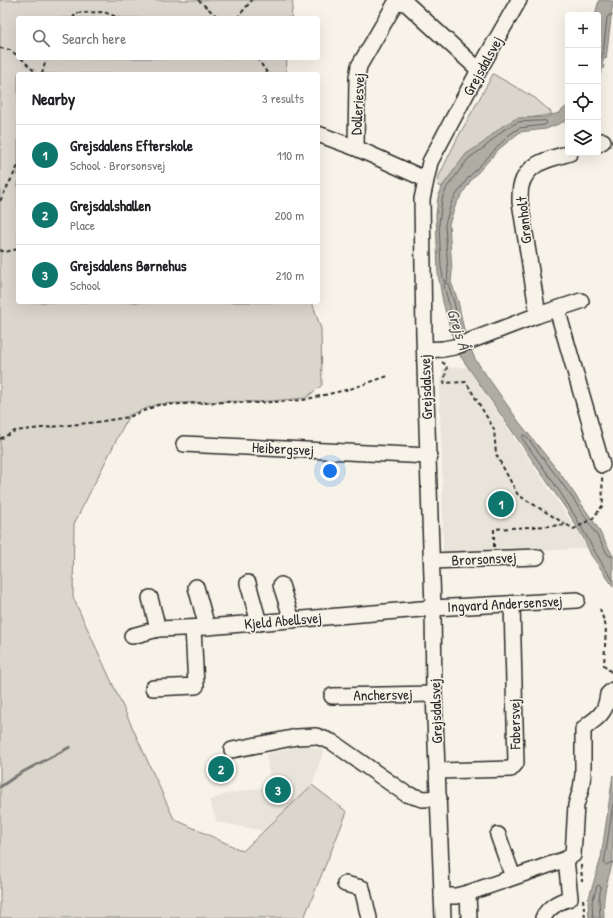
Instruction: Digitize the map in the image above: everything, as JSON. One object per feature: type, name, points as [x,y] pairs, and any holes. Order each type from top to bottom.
[{"type":"street","name":"Grejsdalsvej","points":[[443,918],[434,694],[432,561],[422,199],[425,179],[430,162],[479,70],[519,0]]},
{"type":"street","name":"Dolleriesvej","points":[[356,148],[357,77],[359,66],[395,4],[401,2],[407,4],[479,70]]},
{"type":"street","points":[[320,135],[356,148],[425,179]]},
{"type":"street","name":"Grønholt","points":[[538,315],[520,202],[521,186],[526,175],[537,164],[565,155]]},
{"type":"street","points":[[425,350],[454,347],[538,315],[581,301]]},
{"type":"street","points":[[557,309],[602,464]]},
{"type":"street","name":"Heibergsvej","points":[[184,444],[429,456]]},
{"type":"street","name":"Brorsonsvej","points":[[432,561],[537,556]]},
{"type":"street","points":[[248,583],[259,623]]},
{"type":"street","points":[[281,584],[292,620]]},
{"type":"street","points":[[153,688],[196,686],[200,627],[196,587]]},
{"type":"street","points":[[150,598],[158,629]]},
{"type":"street","name":"Ingvard Andersensvej","points":[[433,608],[577,600]]},
{"type":"street","name":"Fabersvej","points":[[438,771],[511,769],[516,763],[512,604]]},
{"type":"street","name":"Kjeld Abellsvej","points":[[132,636],[158,629],[259,623],[433,608]]},
{"type":"street","points":[[442,896],[456,896],[468,893],[574,855],[576,805],[581,789],[583,775],[584,730],[585,727],[597,718],[606,708],[608,694],[613,690]]},
{"type":"street","name":"Anchersvej","points":[[332,696],[434,694]]},
{"type":"street","points":[[232,750],[297,737],[316,736],[332,742],[406,794],[422,799],[439,798]]},
{"type":"street","points":[[498,835],[513,877]]},
{"type":"street","points":[[543,918],[550,908],[558,902],[570,898],[566,859]]},
{"type":"street","points":[[345,884],[362,888],[369,918]]},
{"type":"street","points":[[468,893],[469,918]]},
{"type":"path","points":[[198,0],[217,16]]},
{"type":"path","points":[[239,16],[252,0]]},
{"type":"path","points":[[74,16],[76,13],[94,11],[104,12],[114,16]]},
{"type":"path","points":[[0,48],[10,50],[16,54]]},
{"type":"path","points":[[23,60],[36,72]]},
{"type":"path","points":[[43,72],[46,60]]},
{"type":"path","points":[[258,60],[267,72]]},
{"type":"path","points":[[0,201],[16,170]]},
{"type":"path","points":[[0,250],[5,252],[16,249]]},
{"type":"path","points":[[442,362],[448,366],[444,383],[466,382],[494,429],[496,454],[518,495],[574,529],[594,518],[603,505],[602,464]]},
{"type":"path","points":[[0,439],[15,431],[129,417],[158,405],[227,402],[258,403],[303,400],[350,389],[388,376]]},
{"type":"path","points":[[494,558],[494,529],[567,525]]},
{"type":"path","points":[[600,609],[606,627],[604,664],[613,674]]},
{"type":"shaded area","points":[[0,0],[294,0],[291,16],[16,16],[16,60],[287,60],[286,72],[16,72],[16,304],[313,304],[321,329],[322,385],[306,398],[258,402],[227,401],[158,404],[129,415],[74,524],[73,597],[174,819],[243,851],[312,785],[347,812],[304,918],[0,918]]},
{"type":"shaded area","points":[[493,74],[535,98],[552,114],[513,121],[445,187],[438,186],[439,176],[457,139]]},
{"type":"shaded area","points":[[467,367],[589,548],[443,557],[442,460],[439,393],[443,368]]},
{"type":"shaded area","points":[[302,745],[324,750],[312,785],[264,831],[217,822],[209,800],[227,794],[271,786],[266,754],[299,747]]},
{"type":"water","points":[[599,0],[613,1],[606,59],[604,58],[602,62],[604,66],[601,72],[601,12],[596,12]]},
{"type":"water","name":"Grejs Å","points":[[565,108],[565,121],[546,129],[520,132],[499,149],[471,180],[456,204],[449,224],[452,272],[451,282],[458,301],[465,335],[475,359],[519,422],[562,476],[596,525],[613,556],[613,586],[591,555],[584,539],[568,512],[457,350],[443,302],[438,274],[436,215],[438,197],[443,185],[466,154],[483,143],[501,127],[517,118],[545,117],[559,113]]},
{"type":"water","points":[[613,775],[613,861],[604,895],[604,918],[589,918],[588,901],[601,858]]},
{"type":"waterway","points":[[0,787],[19,774],[70,747]]},
{"type":"place","name":"Grejsdalens Efterskole","points":[[501,504]]},
{"type":"place","name":"Grejsdalshallen","points":[[221,769]]},
{"type":"place","name":"Grejsdalens Børnehus","points":[[278,790]]}]
